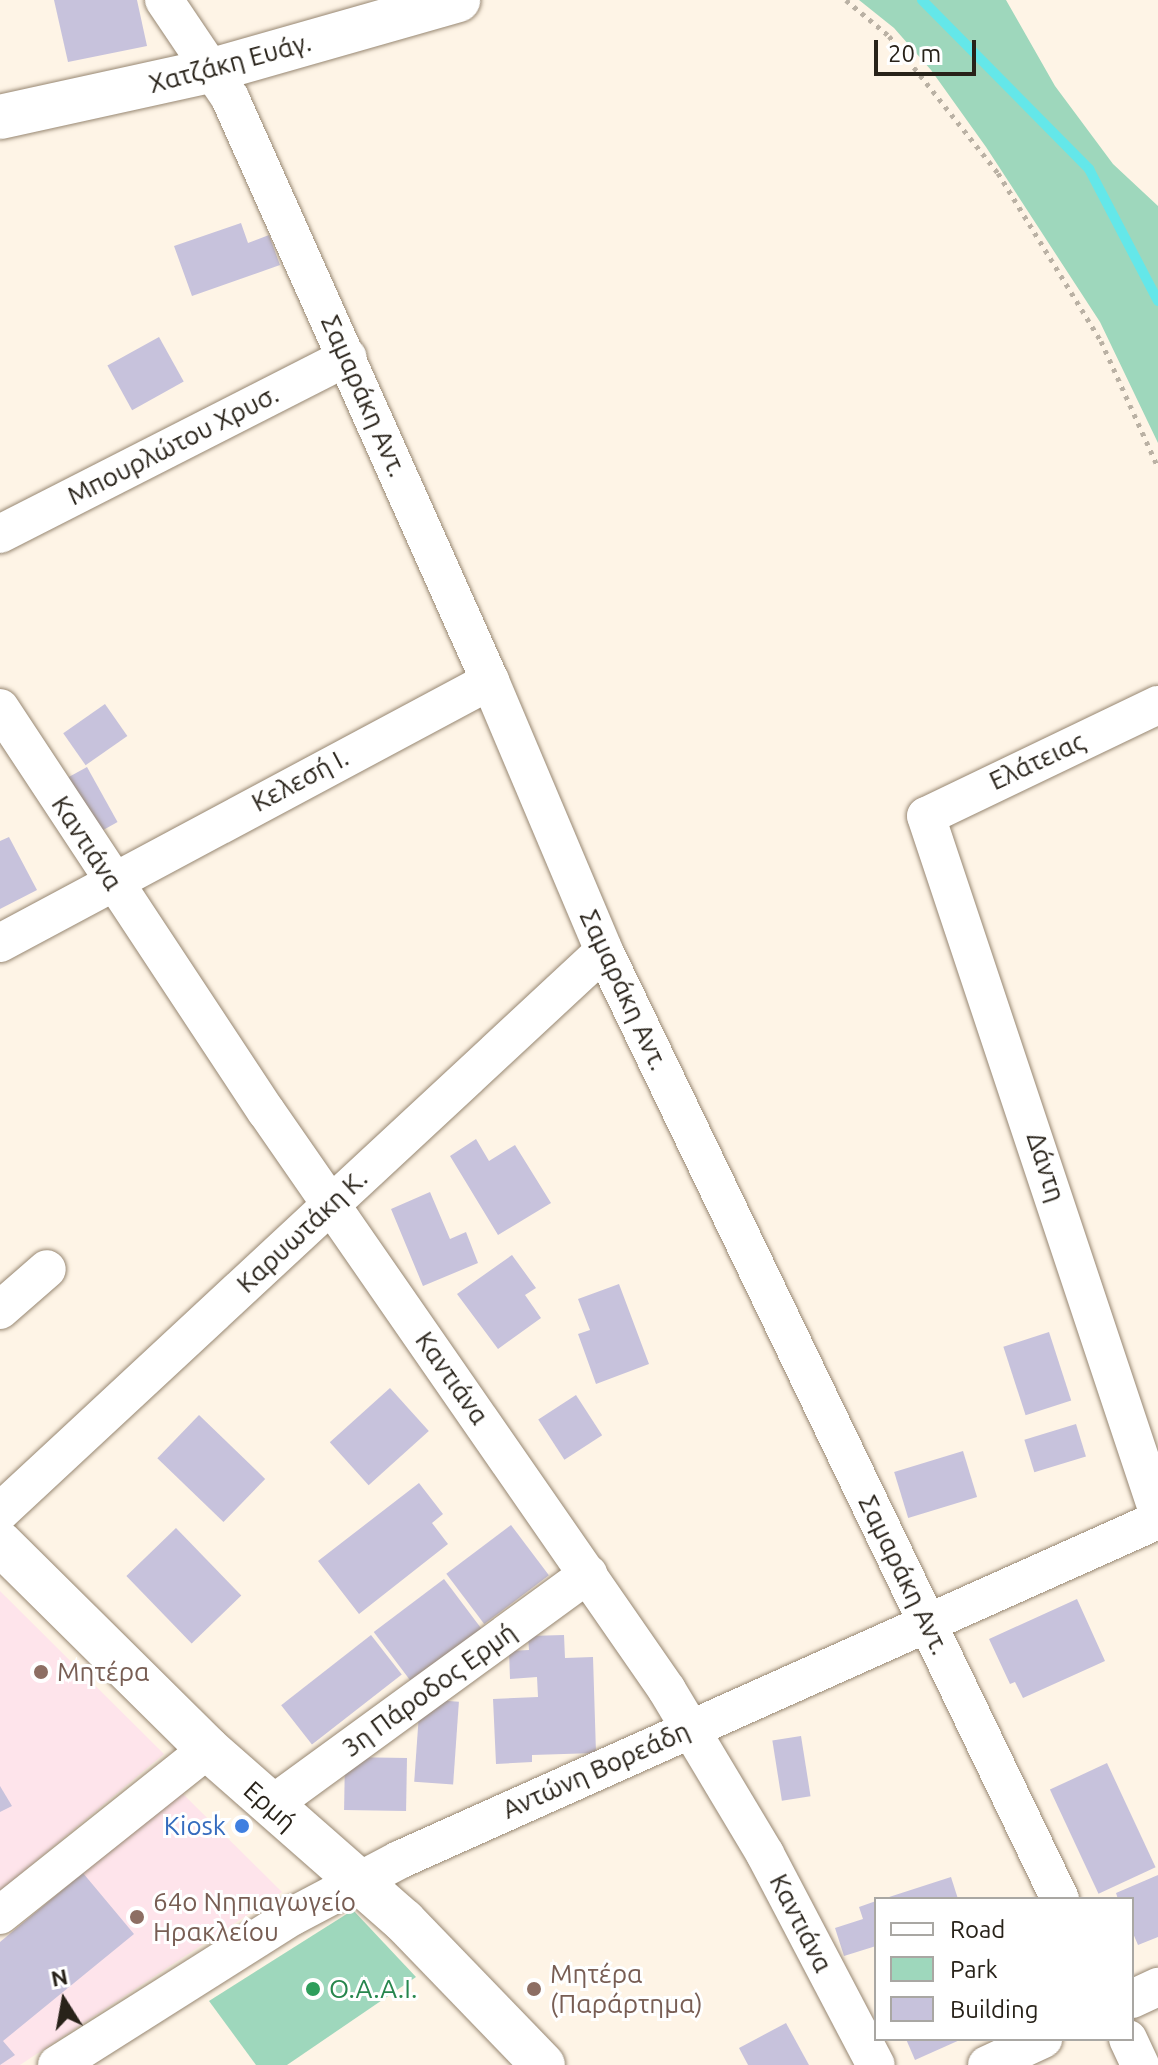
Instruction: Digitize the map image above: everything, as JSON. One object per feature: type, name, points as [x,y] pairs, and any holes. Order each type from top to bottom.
[{"type":"street","name":"Σαμαράκη Αντ.","points":[[164,0],[213,70],[347,357],[490,681],[604,951],[1059,1897]]},
{"type":"street","name":"Χατζάκη Ευάγ.","points":[[0,117],[213,70],[458,0]]},
{"type":"street","name":"Μπουρλώτου Χρυσ.","points":[[0,534],[347,357]]},
{"type":"street","name":"Κελεσή Ι.","points":[[0,943],[490,681]]},
{"type":"street","name":"Ελάτειας","points":[[926,825],[929,810],[1158,705]]},
{"type":"street","name":"Καντιάνα","points":[[0,708],[111,881],[588,1574],[690,1728],[795,1907],[876,2065]]},
{"type":"street","name":"Δάντη","points":[[926,825],[1017,1077],[1158,1512]]},
{"type":"street","name":"Καρυωτάκη Κ.","points":[[0,1512],[604,951]]},
{"type":"street","points":[[0,1310],[47,1269]]},
{"type":"street","name":"Αντώνη Βορεάδη","points":[[57,2065],[355,1882],[690,1728],[1158,1520]]},
{"type":"street","name":"Ερμή","points":[[0,1543],[208,1749],[355,1882],[404,1921],[543,2065]]},
{"type":"street","name":"3η Πάροδος Ερμή","points":[[270,1806],[588,1574]]},
{"type":"street","points":[[0,1915],[208,1749]]},
{"type":"street","points":[[1134,1998],[1158,1987]]},
{"type":"street","points":[[987,2065],[1039,2041]]},
{"type":"street","points":[[1129,2041],[1140,2065]]},
{"type":"path","points":[[846,0],[889,36],[998,173],[1101,341],[1158,467]]},
{"type":"shaded area","name":"Μητέρα","points":[[0,1591],[164,1754],[0,1891]]},
{"type":"shaded area","name":"64ο Νηπιαγωγείο Ηρακλείου","points":[[181,1792],[282,1892],[20,2065],[0,2065],[0,1942]]},
{"type":"green space","points":[[859,0],[1006,0],[1055,86],[1113,164],[1158,206],[1158,443],[1100,322],[986,147],[931,70],[894,28]]},
{"type":"green space","name":"Ο.Α.Α.Ι.","points":[[353,1910],[416,1977],[287,2065],[256,2065],[209,2001]]},
{"type":"building","points":[[54,0],[137,0],[147,46],[68,62]]},
{"type":"building","points":[[241,223],[248,243],[269,235],[280,265],[192,296],[174,246]]},
{"type":"building","points":[[159,337],[184,382],[132,410],[107,366]]},
{"type":"building","points":[[105,704],[127,736],[86,765],[63,733]]},
{"type":"building","points":[[87,767],[118,822],[95,835],[64,780]]},
{"type":"building","points":[[9,837],[37,890],[0,909],[0,841]]},
{"type":"building","points":[[476,1139],[489,1161],[515,1145],[551,1203],[498,1235],[450,1156]]},
{"type":"building","points":[[430,1192],[450,1239],[466,1232],[478,1263],[423,1286],[391,1209]]},
{"type":"building","points":[[512,1255],[536,1288],[525,1295],[541,1318],[498,1349],[457,1294]]},
{"type":"building","points":[[619,1284],[649,1364],[596,1384],[578,1334],[590,1330],[578,1299]]},
{"type":"building","points":[[1049,1332],[1071,1400],[1026,1415],[1003,1347]]},
{"type":"building","points":[[390,1388],[429,1431],[369,1485],[330,1442]]},
{"type":"building","points":[[576,1395],[602,1435],[564,1460],[538,1420]]},
{"type":"building","points":[[199,1415],[265,1479],[223,1522],[157,1458]]},
{"type":"building","points":[[1076,1424],[1086,1457],[1034,1472],[1024,1440]]},
{"type":"building","points":[[963,1451],[977,1497],[908,1518],[894,1472]]},
{"type":"building","points":[[419,1483],[443,1514],[432,1523],[448,1544],[359,1614],[318,1561]]},
{"type":"building","points":[[511,1525],[549,1575],[484,1624],[446,1574]]},
{"type":"building","points":[[176,1528],[241,1596],[192,1644],[126,1576]]},
{"type":"building","points":[[444,1579],[484,1633],[414,1685],[374,1632]]},
{"type":"building","points":[[1077,1599],[1105,1661],[1023,1698],[1015,1682],[1010,1684],[989,1639]]},
{"type":"building","points":[[371,1635],[402,1674],[312,1745],[281,1705]]},
{"type":"building","points":[[564,1635],[565,1658],[593,1657],[596,1753],[532,1755],[532,1762],[496,1764],[493,1699],[538,1697],[537,1677],[510,1679],[509,1651],[529,1650],[528,1636]]},
{"type":"building","points":[[420,1699],[459,1702],[453,1785],[414,1782]]},
{"type":"building","points":[[801,1736],[811,1796],[782,1801],[772,1741]]},
{"type":"building","points":[[345,1757],[407,1758],[406,1811],[344,1810]]},
{"type":"building","points":[[1107,1763],[1156,1867],[1099,1894],[1050,1790]]},
{"type":"building","points":[[0,1786],[12,1806],[0,1812]]},
{"type":"building","points":[[83,1873],[134,1934],[3,2041],[15,2055],[0,2065],[0,1942]]},
{"type":"building","points":[[1158,1875],[1158,1937],[1138,1945],[1134,1936],[1134,1897],[1117,1897],[1116,1893]]},
{"type":"building","points":[[951,1877],[957,1897],[889,1897]]},
{"type":"building","points":[[874,1902],[874,1947],[844,1956],[835,1928],[863,1919],[859,1907]]},
{"type":"building","points":[[786,2023],[809,2065],[748,2065],[739,2048]]},
{"type":"building","points":[[907,2041],[958,2041],[915,2060]]},
{"type":"waterway","points":[[922,0],[1089,169],[1158,301]]},
{"type":"place","name":"Μητέρα","points":[[41,1672]]},
{"type":"place","name":"Kiosk","points":[[242,1826]]},
{"type":"place","name":"64ο Νηπιαγωγείο Ηρακλείου","points":[[137,1917]]},
{"type":"place","name":"Ο.Α.Α.Ι.","points":[[313,1989]]},
{"type":"place","name":"Μητέρα (Παράρτημα)","points":[[534,1989]]}]
